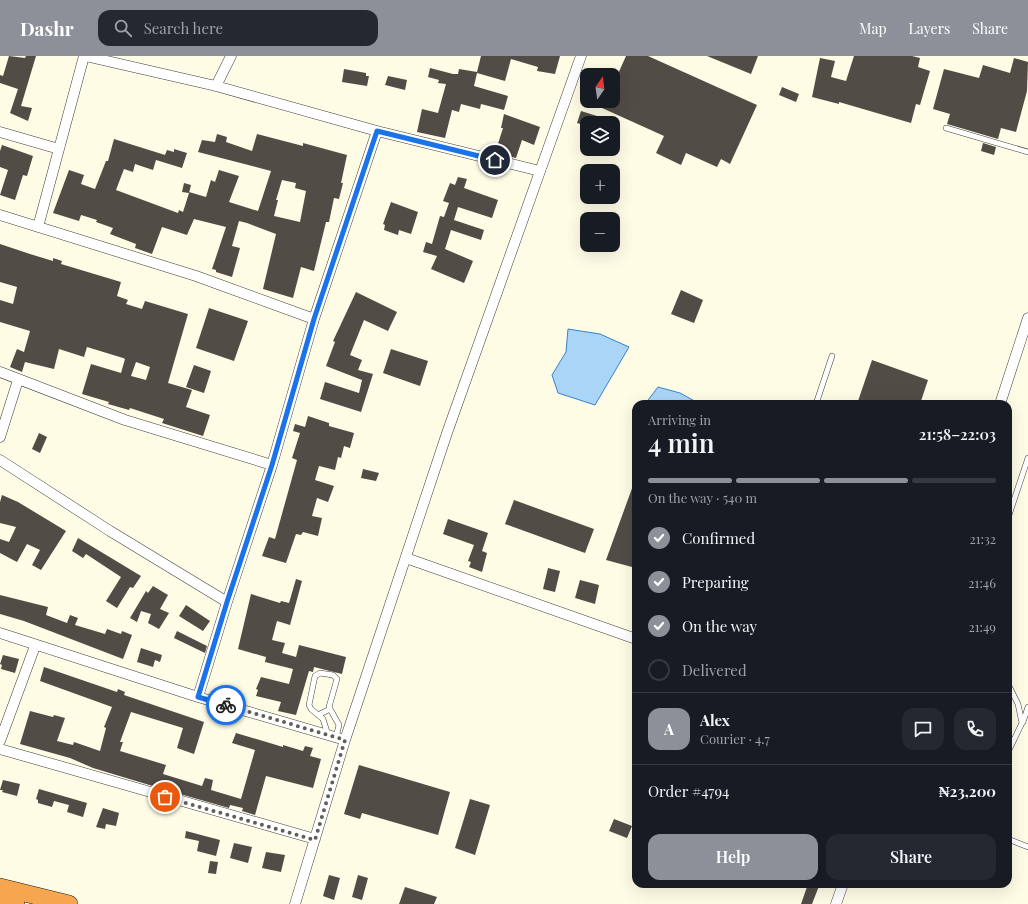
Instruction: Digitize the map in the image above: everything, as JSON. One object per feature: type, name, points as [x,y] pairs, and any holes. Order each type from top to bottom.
[{"type":"highway","points":[[0,887],[69,904]]},
{"type":"highway","points":[[0,900],[16,904]]},
{"type":"street","points":[[38,227],[85,56],[216,86],[377,131],[540,170]]},
{"type":"street","points":[[216,86],[232,56]]},
{"type":"street","points":[[295,904],[315,840],[336,737],[406,558],[447,433],[581,56]]},
{"type":"street","points":[[198,697],[227,602],[272,465],[314,319],[377,131]]},
{"type":"street","points":[[0,132],[59,148]]},
{"type":"street","points":[[0,215],[196,276],[314,319]]},
{"type":"street","points":[[1001,400],[1028,318]]},
{"type":"street","points":[[0,372],[125,420],[272,465]]},
{"type":"street","points":[[0,437],[18,380]]},
{"type":"street","points":[[0,460],[110,531],[227,602]]},
{"type":"street","points":[[406,558],[632,638]]},
{"type":"street","points":[[0,633],[34,646],[198,697],[336,737]]},
{"type":"street","points":[[0,742],[34,646]]},
{"type":"street","points":[[0,749],[315,840]]},
{"type":"street","points":[[836,904],[842,888]]},
{"type":"lane","points":[[946,128],[1028,152]]},
{"type":"lane","points":[[817,400],[832,356]]},
{"type":"lane","points":[[1012,506],[1028,458]]},
{"type":"lane","points":[[320,673],[334,676],[337,680],[330,709],[339,725],[336,737],[324,720],[311,709],[309,703],[315,676],[320,673]]},
{"type":"lane","points":[[1012,692],[1018,704],[1022,723]]},
{"type":"lane","points":[[1012,744],[1028,706]]},
{"type":"lane","points":[[318,715],[330,709]]},
{"type":"lane","points":[[1012,841],[1028,847]]},
{"type":"water","points":[[568,329],[600,334],[629,347],[595,405],[558,393],[552,375],[566,352]]},
{"type":"water","points":[[658,387],[680,393],[693,400],[648,400]]},
{"type":"building","points":[[9,56],[25,58],[26,56],[36,56],[21,106],[32,108],[28,121],[10,113],[18,89],[0,83],[0,75],[3,76]]},
{"type":"building","points":[[481,56],[560,56],[555,74],[537,71],[538,67],[511,59],[505,81],[477,73],[474,86],[508,96],[504,110],[481,104],[480,109],[461,104],[459,112],[452,110],[445,138],[417,132],[422,109],[438,113],[446,84],[438,83],[439,80],[428,77],[430,68],[453,74],[458,74],[459,69],[477,72]]},
{"type":"building","points":[[626,56],[648,56],[757,105],[730,164],[721,159],[717,167],[686,153],[681,165],[656,153],[664,136],[602,108],[620,108],[620,69]]},
{"type":"building","points":[[707,56],[758,56],[751,74]]},
{"type":"building","points":[[854,56],[912,56],[920,58],[918,67],[930,71],[920,105],[916,104],[911,123],[839,102],[839,104],[812,97],[820,58],[835,61],[831,77],[846,81]]},
{"type":"building","points":[[1014,58],[1028,62],[1027,91],[1016,132],[1001,128],[998,139],[947,124],[950,114],[933,109],[944,69],[979,78],[983,65],[1010,73]]},
{"type":"building","points":[[344,69],[366,73],[366,76],[369,76],[367,86],[342,82]]},
{"type":"building","points":[[388,76],[407,80],[405,90],[385,85]]},
{"type":"building","points":[[782,87],[799,94],[796,102],[779,95]]},
{"type":"building","points":[[581,111],[597,116],[580,116],[580,124],[577,123]]},
{"type":"building","points":[[504,114],[540,127],[534,145],[522,140],[516,158],[495,153],[503,128],[501,128]]},
{"type":"building","points":[[217,134],[227,137],[226,142],[252,151],[257,134],[303,146],[303,143],[347,155],[339,199],[334,198],[329,222],[326,222],[314,271],[301,267],[293,298],[263,289],[276,234],[247,223],[239,221],[232,246],[240,248],[232,277],[216,272],[216,270],[212,269],[226,227],[194,219],[187,235],[162,227],[152,254],[135,248],[136,244],[110,234],[113,228],[96,222],[97,220],[81,215],[79,221],[53,213],[69,170],[84,175],[81,184],[95,189],[106,161],[108,161],[114,139],[165,155],[167,150],[174,152],[174,149],[187,153],[182,168],[156,160],[153,170],[135,164],[133,172],[124,169],[116,190],[178,213],[179,210],[183,212],[189,193],[182,192],[184,183],[191,185],[189,192],[206,197],[211,180],[215,182],[219,170],[239,176],[229,202],[258,211],[271,171],[198,152],[202,140],[215,142]],"holes":[[[282,180],[296,183],[295,188],[306,191],[300,222],[274,216],[278,200],[276,200]]]},
{"type":"building","points":[[983,143],[996,147],[994,155],[981,151]]},
{"type":"building","points":[[2,145],[33,156],[27,176],[23,175],[15,200],[0,195],[8,170],[0,167],[0,151]]},
{"type":"building","points":[[458,177],[467,179],[464,188],[498,200],[492,218],[458,207],[454,220],[484,230],[481,240],[451,230],[445,249],[473,261],[464,283],[431,269],[437,256],[423,252],[426,242],[432,244],[440,216],[444,217],[449,203],[443,201],[450,183],[455,185]]},
{"type":"building","points":[[391,202],[418,212],[411,234],[399,230],[398,235],[384,230],[385,225],[383,224]]},
{"type":"building","points":[[0,244],[53,261],[53,258],[62,261],[61,264],[121,282],[117,296],[128,300],[126,304],[142,309],[145,301],[188,314],[168,383],[192,390],[186,407],[210,415],[203,436],[162,423],[164,419],[130,408],[129,410],[108,404],[109,402],[82,394],[91,364],[121,373],[125,359],[123,358],[87,347],[84,357],[59,349],[54,369],[25,362],[22,372],[10,367],[17,349],[24,352],[30,331],[0,322],[0,300],[13,304],[17,287],[0,282]],"holes":[[[136,362],[150,367],[146,380],[131,376]]]},
{"type":"building","points":[[681,290],[703,300],[694,323],[671,314]]},
{"type":"building","points":[[356,292],[397,312],[388,331],[364,320],[350,355],[362,360],[358,370],[373,374],[361,412],[320,399],[325,382],[359,393],[362,380],[326,366],[335,342],[333,341]]},
{"type":"building","points":[[209,308],[248,321],[234,361],[196,348]]},
{"type":"building","points":[[391,349],[428,361],[420,386],[383,373]]},
{"type":"building","points":[[872,360],[928,380],[921,400],[858,400]]},
{"type":"building","points":[[194,365],[211,371],[204,393],[186,387]]},
{"type":"building","points":[[308,416],[329,423],[329,426],[354,433],[350,448],[344,446],[341,458],[338,457],[335,470],[319,466],[315,480],[334,486],[328,502],[317,498],[312,516],[322,518],[318,536],[303,532],[301,535],[296,534],[286,563],[262,556],[269,537],[275,539],[297,460],[292,458],[300,433],[293,431],[295,424],[305,427]]},
{"type":"building","points":[[39,433],[47,437],[40,453],[32,449]]},
{"type":"building","points":[[363,469],[379,473],[376,481],[361,478]]},
{"type":"building","points":[[632,488],[632,567],[606,560]]},
{"type":"building","points":[[2,495],[18,502],[66,531],[41,570],[32,565],[40,550],[27,544],[17,562],[0,553],[0,539],[9,542],[16,527],[0,523],[0,502]]},
{"type":"building","points":[[514,500],[594,529],[585,553],[505,524]]},
{"type":"building","points":[[448,519],[488,533],[482,551],[487,553],[482,572],[469,567],[471,562],[468,561],[474,545],[443,534]]},
{"type":"building","points":[[78,538],[141,576],[133,588],[130,587],[117,608],[106,601],[121,577],[86,554],[83,558],[72,551]]},
{"type":"building","points":[[548,568],[560,571],[555,592],[543,589]]},
{"type":"building","points":[[296,579],[302,581],[290,625],[277,621],[272,640],[285,643],[282,653],[296,657],[299,645],[346,657],[342,674],[314,667],[313,672],[309,671],[296,715],[278,711],[281,702],[256,696],[258,690],[256,689],[261,677],[289,684],[293,669],[265,662],[266,657],[238,649],[251,594],[280,603],[281,601],[289,603]]},
{"type":"building","points":[[580,580],[599,585],[595,604],[575,598]]},
{"type":"building","points":[[153,586],[168,595],[160,609],[169,613],[159,629],[148,623],[151,614],[141,611],[137,622],[130,618],[146,591],[148,593]]},
{"type":"building","points":[[0,595],[48,607],[46,615],[67,623],[70,615],[78,618],[75,625],[105,634],[107,629],[121,634],[122,631],[132,635],[123,659],[24,621],[0,614]]},
{"type":"building","points":[[186,605],[210,621],[203,631],[179,616]]},
{"type":"building","points":[[177,631],[207,646],[205,653],[174,638]]},
{"type":"building","points":[[141,648],[162,655],[160,662],[155,660],[153,667],[137,662]]},
{"type":"building","points":[[3,655],[19,659],[15,673],[1,669],[2,665],[0,664]]},
{"type":"building","points":[[44,667],[117,692],[118,689],[125,692],[124,695],[204,722],[194,754],[177,748],[183,728],[131,712],[120,742],[123,742],[120,751],[166,765],[163,774],[202,786],[205,778],[213,780],[211,790],[241,799],[255,750],[232,743],[236,733],[283,747],[283,745],[303,751],[305,746],[313,748],[310,756],[321,759],[313,788],[266,776],[255,815],[242,811],[243,808],[230,805],[229,808],[166,790],[93,768],[70,758],[20,744],[30,711],[53,717],[54,715],[65,718],[57,741],[73,745],[74,742],[100,751],[106,728],[104,727],[112,707],[40,681]]},
{"type":"building","points":[[359,765],[450,792],[438,835],[362,813],[360,819],[344,814]]},
{"type":"building","points":[[3,780],[20,784],[17,796],[2,792],[3,790],[0,790]]},
{"type":"building","points":[[39,789],[87,803],[83,817],[67,812],[69,805],[54,801],[52,807],[38,803],[38,800],[36,799]]},
{"type":"building","points":[[470,799],[490,805],[475,855],[455,848]]},
{"type":"building","points":[[103,808],[119,813],[116,826],[106,824],[105,829],[96,827]]},
{"type":"building","points":[[614,819],[632,826],[627,838],[609,831]]},
{"type":"building","points":[[186,831],[220,840],[216,856],[197,851],[199,841],[185,838]]},
{"type":"building","points":[[234,843],[252,847],[248,863],[230,858]]},
{"type":"building","points":[[266,852],[285,855],[281,872],[262,868]]},
{"type":"building","points":[[210,861],[218,862],[216,874],[208,873]]},
{"type":"building","points":[[329,875],[340,878],[334,900],[323,896]]},
{"type":"building","points":[[358,875],[368,878],[362,900],[352,897]]},
{"type":"building","points":[[405,887],[437,897],[434,904],[399,904]]},
{"type":"building","points":[[807,888],[818,888],[812,904],[801,904]]},
{"type":"way so far","points":[[165,797],[315,840],[345,740],[226,705]]},
{"type":"route","points":[[226,705],[198,697],[227,602],[272,465],[314,319],[377,131],[495,160]]}]
